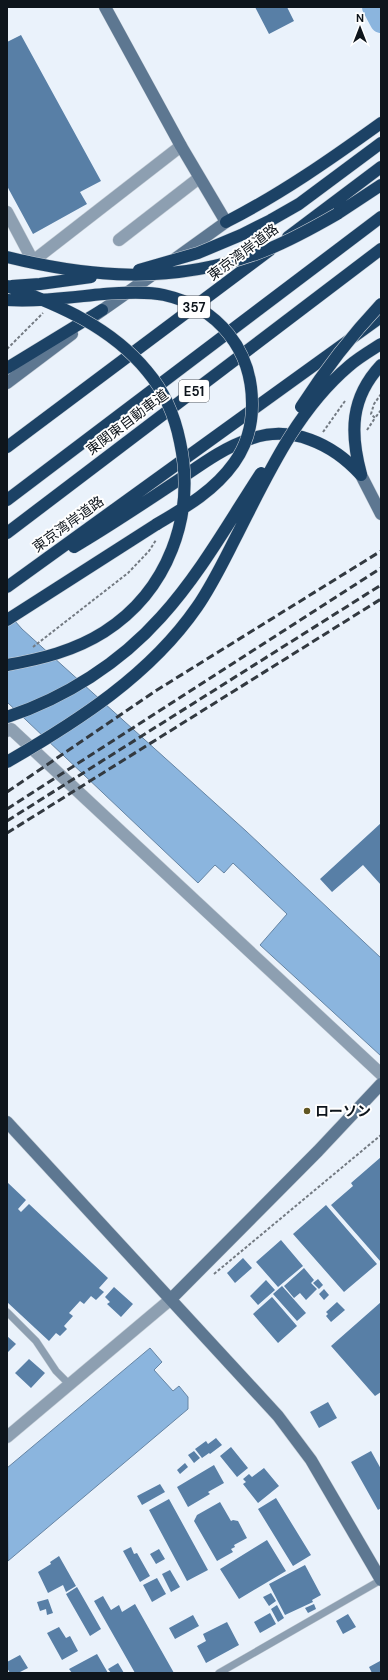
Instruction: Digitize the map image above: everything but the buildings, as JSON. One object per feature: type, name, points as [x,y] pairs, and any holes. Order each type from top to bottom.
[{"type":"highway","points":[[226,222],[288,188],[381,123]]},
{"type":"highway","points":[[7,286],[40,284],[136,270],[198,253],[241,235],[299,204],[380,144]]},
{"type":"highway","name":"東京湾岸道路","points":[[7,447],[381,167]]},
{"type":"highway","points":[[7,257],[66,270],[95,274],[158,274],[199,269],[256,254],[287,241],[337,214],[381,185]]},
{"type":"highway","name":"東関東自動車道","points":[[7,500],[381,217]]},
{"type":"highway","name":"東関東自動車道","points":[[7,533],[381,249]]},
{"type":"highway","points":[[7,286],[51,302],[96,326],[126,348],[148,372],[160,390],[175,422],[182,453],[185,489],[182,518],[170,554],[155,582],[139,602],[104,632],[80,645],[36,660],[7,665]]},
{"type":"highway","points":[[7,300],[143,293],[163,295],[182,300],[209,315],[229,334],[244,360],[252,392],[252,414],[243,447],[225,475],[213,487],[191,504],[111,552],[7,620]]},
{"type":"highway","points":[[7,717],[45,702],[91,676],[116,658],[160,618],[197,572],[313,388],[363,324],[381,304]]},
{"type":"highway","points":[[7,368],[102,310]]},
{"type":"highway","name":"東京湾岸道路","points":[[8,586],[381,317]]},
{"type":"highway","points":[[7,762],[116,692],[153,659],[184,626],[213,581],[272,466],[300,420],[314,402],[349,365],[381,344]]},
{"type":"highway","points":[[361,475],[355,450],[355,415],[364,386],[381,365]]},
{"type":"highway","points":[[8,586],[116,522],[228,448],[250,439],[274,434],[304,437],[336,452],[348,461],[361,475]]},
{"type":"highway","points":[[7,757],[75,719]]},
{"type":"street","points":[[7,383],[102,310],[226,222],[199,178],[105,7]]},
{"type":"street","points":[[7,212],[33,260],[181,146]]},
{"type":"street","points":[[119,240],[199,178]]},
{"type":"street","points":[[361,475],[381,514]]},
{"type":"street","points":[[7,731],[11,729],[381,1074]]},
{"type":"street","points":[[7,1437],[171,1298],[318,1150],[381,1084]]},
{"type":"street","points":[[7,1122],[171,1298],[296,1438],[328,1487],[381,1580]]},
{"type":"lane","points":[[7,1312],[36,1341],[56,1371],[69,1384]]},
{"type":"lane","points":[[219,1673],[381,1580]]},
{"type":"path","points":[[7,349],[43,313]]},
{"type":"path","points":[[381,394],[374,404],[371,414],[375,418],[381,410]]},
{"type":"path","points":[[31,648],[98,596]]},
{"type":"path","points":[[211,1276],[228,1264],[381,1135]]},
{"type":"water","points":[[7,612],[22,629],[246,831],[381,958],[381,1056],[260,945],[287,914],[233,863],[224,873],[215,865],[198,883],[7,702]]},
{"type":"water","points":[[150,1348],[162,1362],[154,1370],[173,1391],[179,1386],[188,1397],[188,1409],[8,1561],[7,1468]]},
{"type":"waterway","points":[[373,7],[381,22]]},
{"type":"railway","points":[[7,792],[157,690],[381,551]]},
{"type":"railway","points":[[7,809],[381,568]]},
{"type":"railway","points":[[7,821],[381,585]]},
{"type":"railway","points":[[7,833],[381,599]]},
{"type":"place","name":"ローソン","points":[[307,1111]]}]
